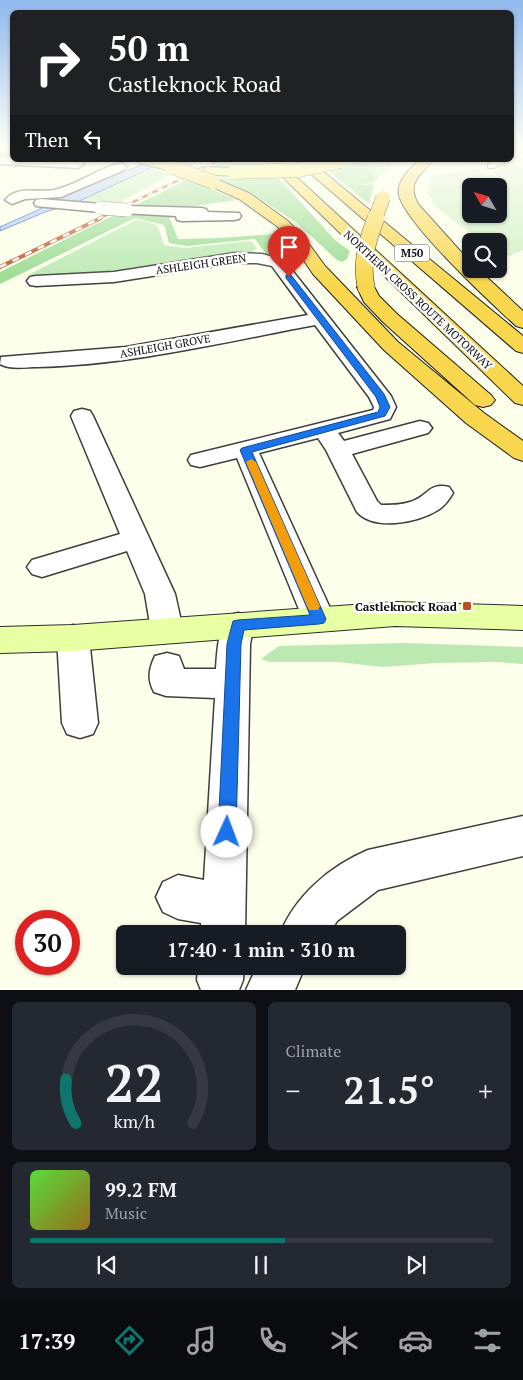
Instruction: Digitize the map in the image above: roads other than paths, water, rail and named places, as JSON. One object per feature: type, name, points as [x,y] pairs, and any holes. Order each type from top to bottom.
[{"type":"highway","points":[[235,193],[251,201],[283,224],[300,243],[319,270],[391,346],[475,418],[523,453]]},
{"type":"highway","name":"NORTHERN CROSS ROUTE MOTORWAY","points":[[305,193],[523,398]]},
{"type":"highway","name":"M50","points":[[340,193],[523,348]]},
{"type":"highway","points":[[384,193],[364,255],[363,269],[366,287],[371,298],[390,318],[523,437]]},
{"type":"highway","points":[[406,193],[410,206],[432,231],[523,322]]},
{"type":"main road","points":[[0,640],[73,638],[395,614],[523,618]]},
{"type":"street","points":[[6,200],[22,196],[58,193]]},
{"type":"street","points":[[6,200],[127,210],[201,212]]},
{"type":"street","points":[[174,212],[176,216],[180,217],[234,216]]},
{"type":"street","name":"ASHLEIGH GREEN","points":[[36,281],[114,277],[235,258],[254,257],[270,259],[278,263],[380,396],[385,407],[382,414],[331,440],[246,450],[200,460]]},
{"type":"street","name":"ASHLEIGH GROVE","points":[[8,361],[80,359],[119,355],[320,318]]},
{"type":"street","points":[[82,416],[160,594],[167,630]]},
{"type":"street","points":[[420,428],[331,440],[366,506],[373,514],[423,508],[435,501],[440,493]]},
{"type":"street","points":[[246,450],[319,619]]},
{"type":"street","points":[[42,567],[136,539]]},
{"type":"street","points":[[178,897],[224,920],[232,684],[234,644],[238,625]]},
{"type":"street","points":[[73,638],[80,723]]},
{"type":"street","points":[[167,666],[166,682],[232,684]]},
{"type":"street","points":[[312,920],[368,871],[523,836]]},
{"type":"street","points":[[270,990],[278,975]]},
{"type":"water","points":[[69,193],[96,193],[0,231],[0,227],[38,210]]},
{"type":"railway","points":[[98,219],[151,193]]},
{"type":"railway","points":[[0,267],[101,218]]},
{"type":"place","name":"Castleknock Road","points":[[467,606]]}]
